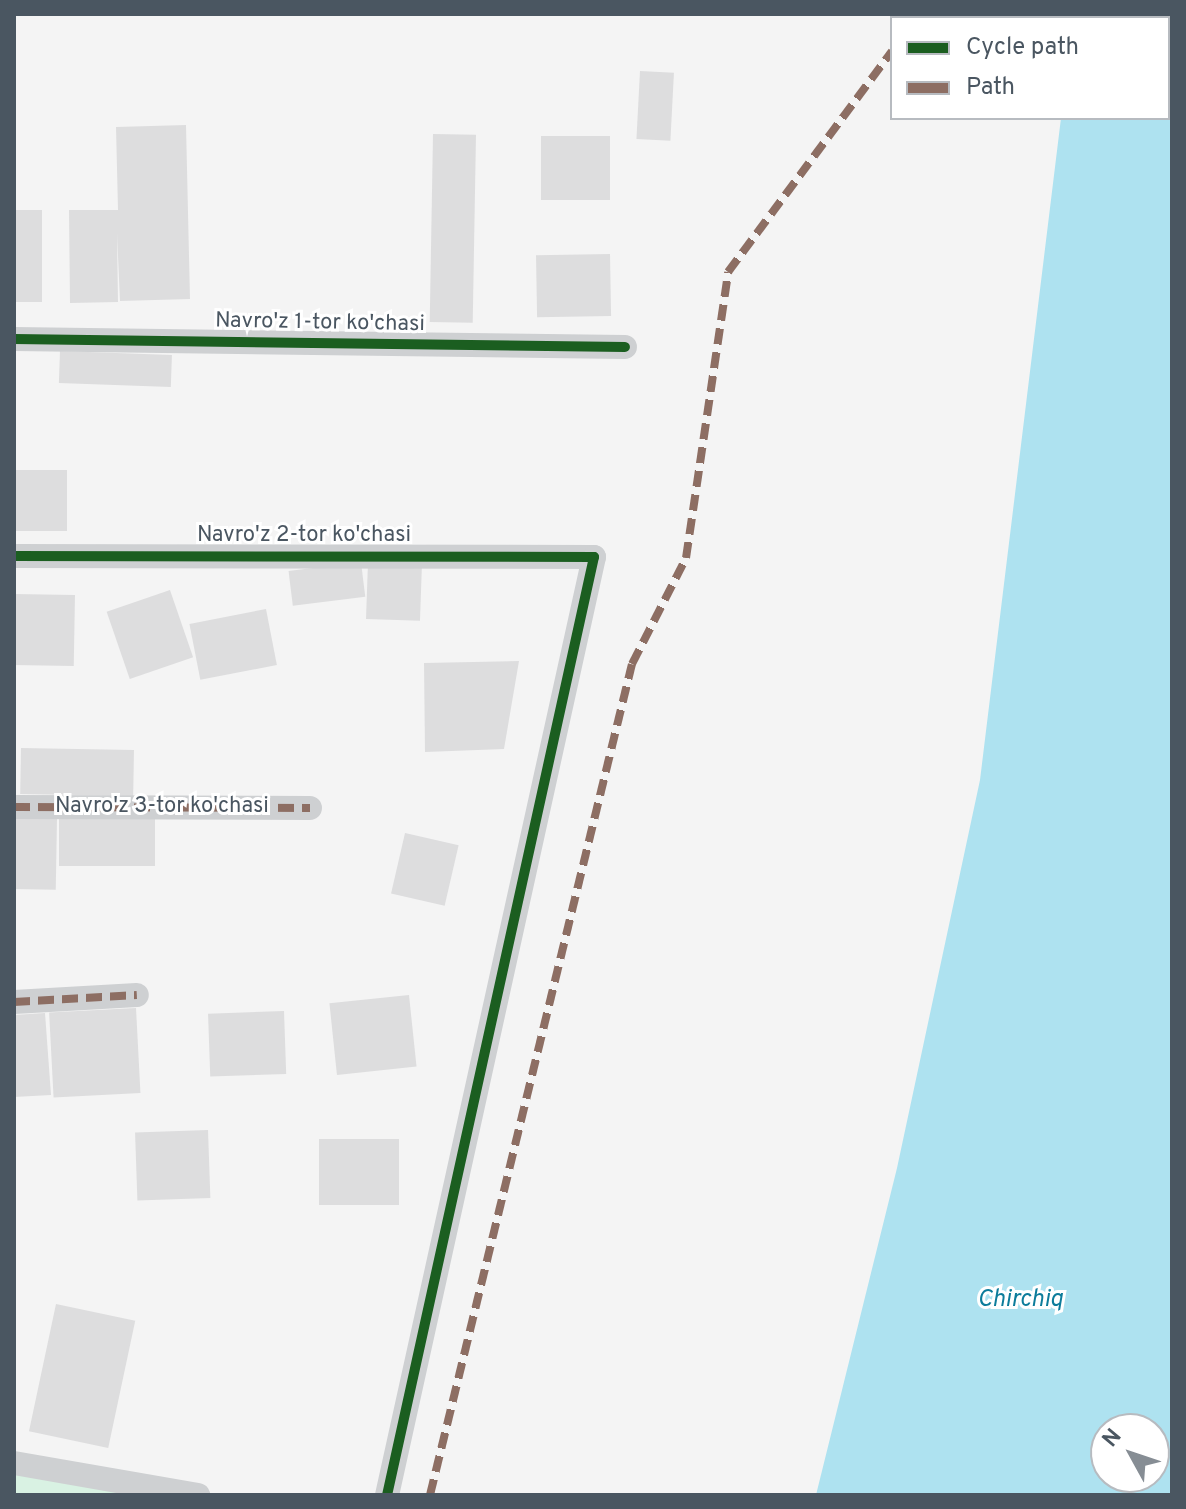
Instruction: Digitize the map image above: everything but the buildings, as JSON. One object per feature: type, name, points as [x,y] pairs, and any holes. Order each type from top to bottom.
[{"type":"street","name":"Navro'z 1-tor ko'chasi","points":[[14,339],[625,347]]},
{"type":"street","name":"Navro'z 2-tor ko'chasi","points":[[14,556],[594,557],[387,1495]]},
{"type":"street","name":"Navro'z 3-tor ko'chasi","points":[[14,807],[310,808]]},
{"type":"street","points":[[14,1002],[137,995]]},
{"type":"street","points":[[14,1463],[198,1495]]},
{"type":"green space","points":[[14,1472],[136,1495],[14,1495]]},
{"type":"water","name":"Chirchiq","points":[[1066,14],[1172,14],[1172,1495],[816,1495],[897,1168],[980,780],[1061,120],[1170,120],[1170,16]]},
{"type":"marked path","points":[[430,1495],[632,664],[686,558],[728,272],[890,54]]},
{"type":"marked path","points":[[14,807],[310,808]]},
{"type":"marked path","points":[[14,1002],[137,995]]},
{"type":"cycle path","points":[[14,339],[625,347]]},
{"type":"cycle path","points":[[14,556],[594,557],[387,1495]]}]
